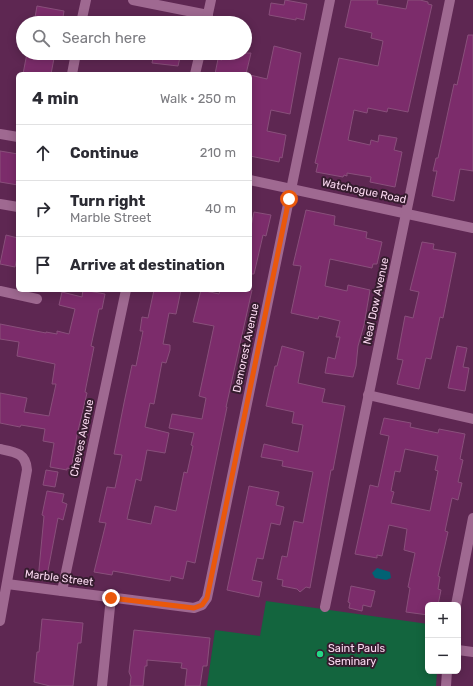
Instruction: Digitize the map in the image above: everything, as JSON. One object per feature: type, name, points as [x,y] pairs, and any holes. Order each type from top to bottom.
[{"type":"street","points":[[83,16],[86,0]]},
{"type":"street","points":[[133,0],[195,16]]},
{"type":"street","points":[[208,16],[211,0]]},
{"type":"street","name":"Demorest Avenue","points":[[202,605],[207,598],[330,0]]},
{"type":"street","name":"Neal Dow Avenue","points":[[325,607],[450,0]]},
{"type":"street","points":[[72,72],[75,60]]},
{"type":"street","points":[[195,72],[198,60]]},
{"type":"street","points":[[0,134],[16,137]]},
{"type":"street","name":"Watchogue Road","points":[[252,180],[406,212],[473,228]]},
{"type":"street","points":[[0,204],[16,207]]},
{"type":"street","points":[[0,291],[37,299]]},
{"type":"street","name":"Cheves Avenue","points":[[62,590],[126,292]]},
{"type":"street","points":[[368,395],[473,419]]},
{"type":"street","points":[[0,449],[20,453],[25,458],[27,470],[0,621]]},
{"type":"street","points":[[457,602],[473,518]]},
{"type":"street","name":"Marble Street","points":[[7,584],[194,608],[202,605]]},
{"type":"street","points":[[102,686],[111,598]]},
{"type":"street","points":[[461,650],[473,652]]},
{"type":"street","points":[[446,686],[447,674]]},
{"type":"shaded area","points":[[377,568],[390,572],[391,578],[386,580],[375,578],[372,573]]},
{"type":"shaded area","name":"Saint Pauls Seminary","points":[[266,601],[425,624],[425,674],[437,674],[436,686],[207,686],[215,630],[260,636]]},
{"type":"building","points":[[285,0],[307,4],[304,20],[269,15],[271,3],[284,5]]},
{"type":"building","points":[[351,0],[378,0],[377,4],[406,9],[408,0],[420,0],[428,2],[428,4],[432,5],[408,112],[388,108],[387,112],[368,108],[367,113],[354,110],[348,140],[370,145],[371,140],[378,142],[379,135],[397,138],[394,150],[402,152],[395,187],[370,182],[371,177],[347,173],[347,176],[344,175],[343,177],[316,172],[318,164],[315,163],[339,58],[378,66],[383,41],[371,38],[372,33],[345,27]]},
{"type":"building","points":[[37,6],[64,11],[63,16],[35,16]]},
{"type":"building","points":[[468,35],[473,35],[473,171],[460,169],[454,201],[432,196],[437,171],[433,171],[436,158],[438,158],[454,84],[457,85]]},
{"type":"building","points":[[274,46],[301,53],[290,114],[271,110],[267,131],[286,135],[282,158],[280,157],[279,162],[252,156],[252,75],[267,79]]},
{"type":"building","points":[[26,60],[54,60],[51,72],[23,72]]},
{"type":"building","points":[[153,60],[179,60],[178,66],[152,63]]},
{"type":"building","points":[[218,60],[249,60],[246,72],[215,72]]},
{"type":"building","points":[[0,151],[16,154],[16,185],[0,182]]},
{"type":"building","points":[[306,210],[335,216],[334,225],[367,232],[366,238],[382,242],[377,264],[373,264],[372,268],[330,259],[325,286],[347,291],[348,285],[370,290],[353,377],[325,373],[328,357],[335,359],[340,337],[336,337],[340,321],[319,316],[318,319],[291,313],[301,266],[293,265]]},
{"type":"building","points":[[254,212],[271,215],[266,236],[263,235],[254,274],[252,274],[252,222]]},
{"type":"building","points":[[6,235],[16,238],[15,267],[0,264]]},
{"type":"building","points":[[422,242],[434,244],[433,249],[456,253],[443,318],[440,317],[431,359],[426,358],[419,389],[397,384],[403,360],[397,359],[405,316],[413,318],[419,292],[410,290]]},
{"type":"building","points":[[62,292],[82,297],[83,292],[105,294],[102,309],[99,309],[91,346],[94,347],[85,392],[87,393],[71,469],[67,468],[67,470],[50,467],[54,443],[43,441],[45,429],[21,425],[20,427],[0,423],[0,393],[27,398],[24,412],[49,416],[56,384],[52,384],[55,364],[17,356],[19,342],[0,339],[0,324],[46,333],[57,334],[57,331],[69,334],[75,309],[59,305]]},
{"type":"building","points":[[154,292],[181,292],[176,314],[169,313],[163,344],[170,345],[170,350],[166,363],[162,362],[154,404],[150,403],[145,427],[169,433],[165,453],[147,450],[141,481],[136,479],[127,519],[151,524],[155,506],[176,511],[184,472],[187,473],[193,446],[191,445],[194,433],[169,428],[172,414],[202,419],[206,398],[199,396],[214,326],[193,322],[200,292],[219,294],[220,292],[252,292],[226,407],[195,563],[187,561],[183,579],[171,576],[170,581],[113,571],[112,575],[94,572],[106,523],[99,522],[107,487],[115,488],[122,455],[114,454],[132,365],[136,366],[143,331],[140,331],[142,317],[148,318]]},
{"type":"building","points":[[282,346],[304,352],[298,383],[325,389],[322,402],[345,406],[333,470],[331,470],[310,588],[306,587],[300,592],[297,589],[282,586],[283,580],[277,579],[282,556],[287,557],[294,521],[303,523],[313,472],[282,466],[283,461],[261,457],[264,444],[298,452],[303,425],[292,423],[294,412],[266,406],[275,366],[277,366]]},
{"type":"building","points":[[457,346],[467,348],[463,367],[469,368],[465,391],[448,388]]},
{"type":"building","points":[[384,418],[411,423],[410,427],[438,433],[439,429],[465,434],[460,459],[463,460],[458,482],[462,483],[458,500],[452,498],[445,531],[448,532],[438,576],[440,577],[438,589],[441,590],[439,602],[425,602],[425,615],[406,612],[410,588],[408,587],[415,553],[404,550],[407,529],[389,525],[382,556],[377,555],[377,558],[355,554],[370,485],[378,487],[389,436],[380,434]],"holes":[[[405,449],[438,456],[435,470],[438,471],[430,511],[391,503],[394,492],[391,491],[395,471],[400,472]]]},
{"type":"building","points":[[46,470],[58,472],[55,487],[43,485]]},
{"type":"building","points":[[249,486],[279,492],[276,505],[284,507],[280,525],[271,523],[263,559],[257,558],[252,580],[262,582],[259,597],[227,590]]},
{"type":"building","points":[[47,491],[64,494],[62,502],[67,504],[63,520],[58,518],[46,581],[38,580],[44,516],[42,515]]},
{"type":"building","points":[[351,586],[375,591],[371,607],[363,605],[362,611],[349,608],[350,603],[348,602]]},
{"type":"building","points":[[42,619],[83,623],[81,643],[78,643],[73,686],[50,686],[34,682]]},
{"type":"building","points":[[134,630],[210,638],[207,666],[203,666],[200,686],[185,686],[187,669],[181,668],[182,663],[147,660],[143,686],[130,686],[131,677],[129,672]]},
{"type":"place","name":"Saint Pauls Seminary","points":[[320,654]]},
{"type":"route","points":[[111,598],[194,608],[202,605],[207,598],[289,199]]}]
